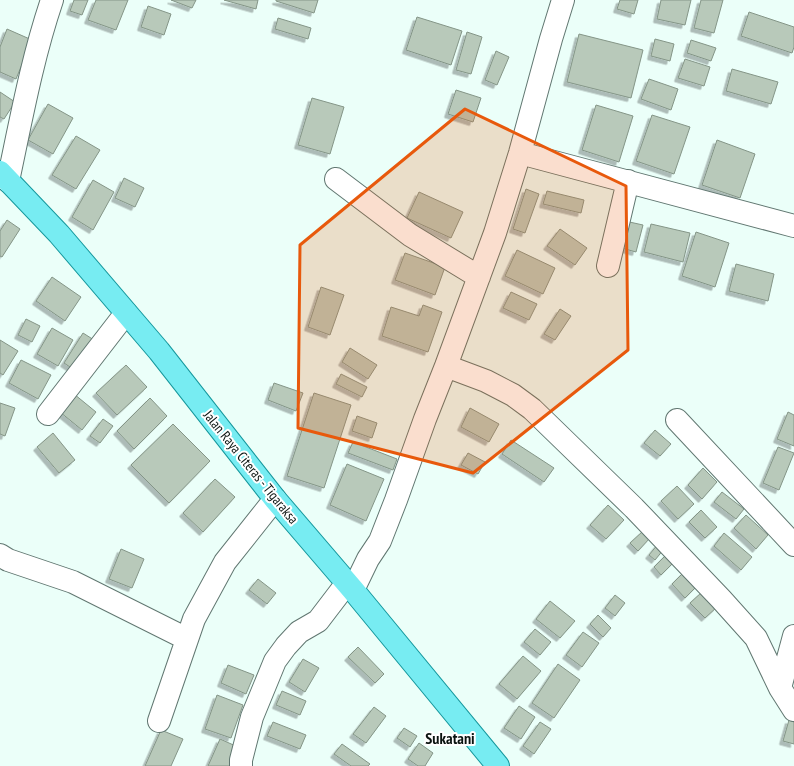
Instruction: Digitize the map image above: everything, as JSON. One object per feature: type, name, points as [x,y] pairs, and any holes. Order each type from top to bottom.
[{"type":"main road","name":"Jalan Raya Citeras - Tigaraksa","points":[[4,176],[59,234],[159,351],[275,499],[350,586],[498,766]]},
{"type":"street","points":[[4,176],[43,27],[52,0]]},
{"type":"street","points":[[241,766],[241,760],[252,717],[275,661],[299,632],[318,621],[350,586],[380,542],[495,233],[520,153],[563,0]]},
{"type":"street","points":[[520,153],[794,226]]},
{"type":"street","points":[[336,179],[410,235],[479,277]]},
{"type":"street","points":[[608,266],[628,181]]},
{"type":"street","points":[[48,414],[126,313]]},
{"type":"street","points":[[446,366],[486,382],[513,395],[532,408],[634,508],[756,638],[780,688],[794,710]]},
{"type":"street","points":[[677,420],[794,545]]},
{"type":"street","points":[[159,721],[194,619],[225,562],[275,499]]},
{"type":"street","points":[[0,555],[8,560],[73,582],[187,639]]},
{"type":"street","points":[[780,688],[794,636]]},
{"type":"highlighted area","points":[[465,109],[626,186],[628,350],[473,473],[298,428],[300,245]]},
{"type":"building","points":[[74,0],[88,0],[82,15],[70,11]]},
{"type":"building","points":[[96,0],[128,0],[116,30],[88,20]]},
{"type":"building","points":[[171,0],[196,0],[192,8]]},
{"type":"building","points":[[224,0],[258,0],[256,9]]},
{"type":"building","points":[[276,0],[318,0],[314,13]]},
{"type":"building","points":[[620,0],[638,0],[634,14],[617,9]]},
{"type":"building","points":[[661,0],[691,0],[685,25],[657,19]]},
{"type":"building","points":[[701,0],[723,0],[714,33],[694,28]]},
{"type":"building","points":[[148,6],[171,14],[164,35],[141,27]]},
{"type":"building","points":[[749,12],[794,27],[794,47],[792,53],[741,36]]},
{"type":"building","points":[[417,17],[462,31],[451,65],[406,50]]},
{"type":"building","points":[[278,18],[311,28],[308,39],[275,29]]},
{"type":"building","points":[[7,29],[32,40],[16,79],[0,72],[0,47]]},
{"type":"building","points":[[467,32],[482,37],[471,74],[456,70]]},
{"type":"building","points":[[579,34],[643,50],[631,98],[567,82]]},
{"type":"building","points":[[655,39],[674,44],[670,61],[651,56]]},
{"type":"building","points":[[691,40],[716,48],[711,61],[687,53]]},
{"type":"building","points":[[496,51],[509,57],[497,85],[485,80]]},
{"type":"building","points":[[685,59],[710,67],[704,86],[678,78]]},
{"type":"building","points":[[732,69],[778,82],[771,104],[726,91]]},
{"type":"building","points":[[649,79],[678,89],[671,110],[641,99]]},
{"type":"building","points":[[456,90],[481,98],[473,122],[448,114]]},
{"type":"building","points":[[0,92],[15,102],[4,119],[0,117]]},
{"type":"building","points":[[312,98],[344,107],[330,154],[298,145]]},
{"type":"building","points":[[48,104],[73,118],[53,154],[28,140]]},
{"type":"building","points":[[596,105],[633,116],[619,162],[582,150]]},
{"type":"building","points":[[652,115],[690,127],[674,174],[636,161]]},
{"type":"building","points":[[76,136],[100,150],[76,189],[52,175]]},
{"type":"building","points":[[717,140],[755,154],[740,198],[702,185]]},
{"type":"building","points":[[124,178],[144,188],[135,207],[115,198]]},
{"type":"building","points":[[93,180],[114,192],[93,230],[72,217]]},
{"type":"building","points":[[526,189],[539,194],[525,233],[513,229]]},
{"type":"building","points":[[547,191],[584,200],[581,213],[543,204]]},
{"type":"building","points":[[419,192],[463,212],[451,238],[407,218]]},
{"type":"building","points":[[7,220],[20,229],[2,257],[0,256],[0,231]]},
{"type":"building","points":[[625,221],[643,225],[636,252],[618,247]]},
{"type":"building","points":[[651,224],[690,233],[683,262],[644,252]]},
{"type":"building","points":[[560,229],[587,248],[575,265],[547,246]]},
{"type":"building","points":[[696,232],[729,243],[715,287],[682,276]]},
{"type":"building","points":[[517,250],[555,268],[543,294],[505,276]]},
{"type":"building","points":[[405,253],[445,267],[435,295],[395,280]]},
{"type":"building","points":[[736,264],[774,274],[768,301],[729,291]]},
{"type":"building","points":[[52,277],[81,297],[65,321],[36,301]]},
{"type":"building","points":[[321,287],[344,295],[330,335],[308,327]]},
{"type":"building","points":[[511,292],[537,304],[529,320],[503,308]]},
{"type":"building","points":[[423,305],[442,312],[428,352],[382,336],[391,307],[419,316]]},
{"type":"building","points":[[560,309],[571,316],[555,340],[544,334]]},
{"type":"building","points":[[26,319],[40,326],[32,342],[18,335]]},
{"type":"building","points":[[52,328],[73,340],[58,366],[37,354]]},
{"type":"building","points":[[83,333],[94,340],[76,371],[64,363]]},
{"type":"building","points":[[0,340],[18,351],[3,375],[0,373]]},
{"type":"building","points":[[350,348],[377,365],[368,379],[342,362]]},
{"type":"building","points":[[21,360],[51,375],[38,399],[9,383]]},
{"type":"building","points":[[126,365],[147,387],[117,415],[96,393]]},
{"type":"building","points":[[341,374],[367,387],[362,397],[336,384]]},
{"type":"building","points":[[274,383],[303,393],[296,411],[268,400]]},
{"type":"building","points":[[314,393],[351,405],[324,488],[287,476]]},
{"type":"building","points":[[74,394],[96,412],[82,430],[60,412]]},
{"type":"building","points":[[150,398],[167,416],[134,449],[117,431]]},
{"type":"building","points":[[0,403],[15,408],[5,436],[0,434]]},
{"type":"building","points":[[470,408],[499,424],[489,442],[461,427]]},
{"type":"building","points":[[788,412],[794,415],[794,446],[777,439]]},
{"type":"building","points":[[357,416],[377,423],[372,438],[352,431]]},
{"type":"building","points":[[103,419],[113,426],[100,443],[90,436]]},
{"type":"building","points":[[173,424],[210,461],[169,503],[131,465]]},
{"type":"building","points":[[655,430],[671,444],[660,456],[644,443]]},
{"type":"building","points":[[53,433],[75,460],[59,473],[37,447]]},
{"type":"building","points":[[511,440],[554,468],[544,482],[502,454]]},
{"type":"building","points":[[353,442],[397,459],[393,470],[348,453]]},
{"type":"building","points":[[778,447],[794,453],[779,490],[763,483]]},
{"type":"building","points":[[468,453],[485,462],[478,474],[461,465]]},
{"type":"building","points":[[347,464],[384,479],[366,521],[330,505]]},
{"type":"building","points":[[703,468],[717,482],[702,499],[688,485]]},
{"type":"building","points":[[215,479],[235,497],[203,532],[183,513]]},
{"type":"building","points":[[677,486],[694,504],[678,519],[661,501]]},
{"type":"building","points":[[722,492],[744,509],[736,519],[714,502]]},
{"type":"building","points":[[608,505],[624,520],[606,539],[590,525]]},
{"type":"building","points":[[701,510],[717,527],[705,538],[689,522]]},
{"type":"building","points":[[746,515],[768,535],[756,549],[734,528]]},
{"type":"building","points":[[643,531],[650,538],[638,551],[630,543]]},
{"type":"building","points":[[724,533],[752,557],[741,570],[714,546]]},
{"type":"building","points":[[658,544],[664,549],[655,560],[649,555]]},
{"type":"building","points":[[121,549],[144,559],[132,588],[109,579]]},
{"type":"building","points":[[668,553],[675,561],[661,575],[654,567]]},
{"type":"building","points":[[684,572],[698,585],[685,598],[672,584]]},
{"type":"building","points":[[258,579],[276,593],[267,604],[249,590]]},
{"type":"building","points":[[702,592],[717,607],[705,618],[690,603]]},
{"type":"building","points":[[615,595],[625,603],[615,616],[605,608]]},
{"type":"building","points":[[550,601],[575,621],[560,638],[536,619]]},
{"type":"building","points":[[598,615],[611,628],[603,637],[590,624]]},
{"type":"building","points":[[535,629],[551,642],[540,655],[524,642]]},
{"type":"building","points":[[583,632],[599,643],[582,667],[566,655]]},
{"type":"building","points":[[358,647],[384,674],[375,683],[348,657]]},
{"type":"building","points":[[523,656],[541,671],[517,699],[499,684]]},
{"type":"building","points":[[303,659],[319,668],[305,692],[289,682]]},
{"type":"building","points":[[558,664],[580,680],[554,718],[532,703]]},
{"type":"building","points":[[228,665],[254,675],[246,694],[221,683]]},
{"type":"building","points":[[282,691],[306,701],[300,715],[276,705]]},
{"type":"building","points":[[217,695],[243,705],[231,738],[205,729]]},
{"type":"building","points":[[519,706],[535,717],[521,739],[504,728]]},
{"type":"building","points":[[374,707],[386,716],[366,743],[353,734]]},
{"type":"building","points":[[789,720],[794,722],[794,744],[783,741]]},
{"type":"building","points":[[273,722],[306,735],[300,749],[267,736]]},
{"type":"building","points":[[540,722],[551,729],[534,754],[523,746]]},
{"type":"building","points":[[404,728],[417,736],[410,747],[397,738]]},
{"type":"building","points":[[161,730],[183,739],[171,766],[145,766]]},
{"type":"building","points":[[220,739],[238,747],[230,766],[208,766]]},
{"type":"building","points":[[419,743],[433,753],[425,766],[418,766],[408,759]]},
{"type":"building","points":[[342,744],[370,764],[368,766],[351,766],[334,754]]},
{"type":"district","name":"Sukatani","points":[[450,738]]}]
